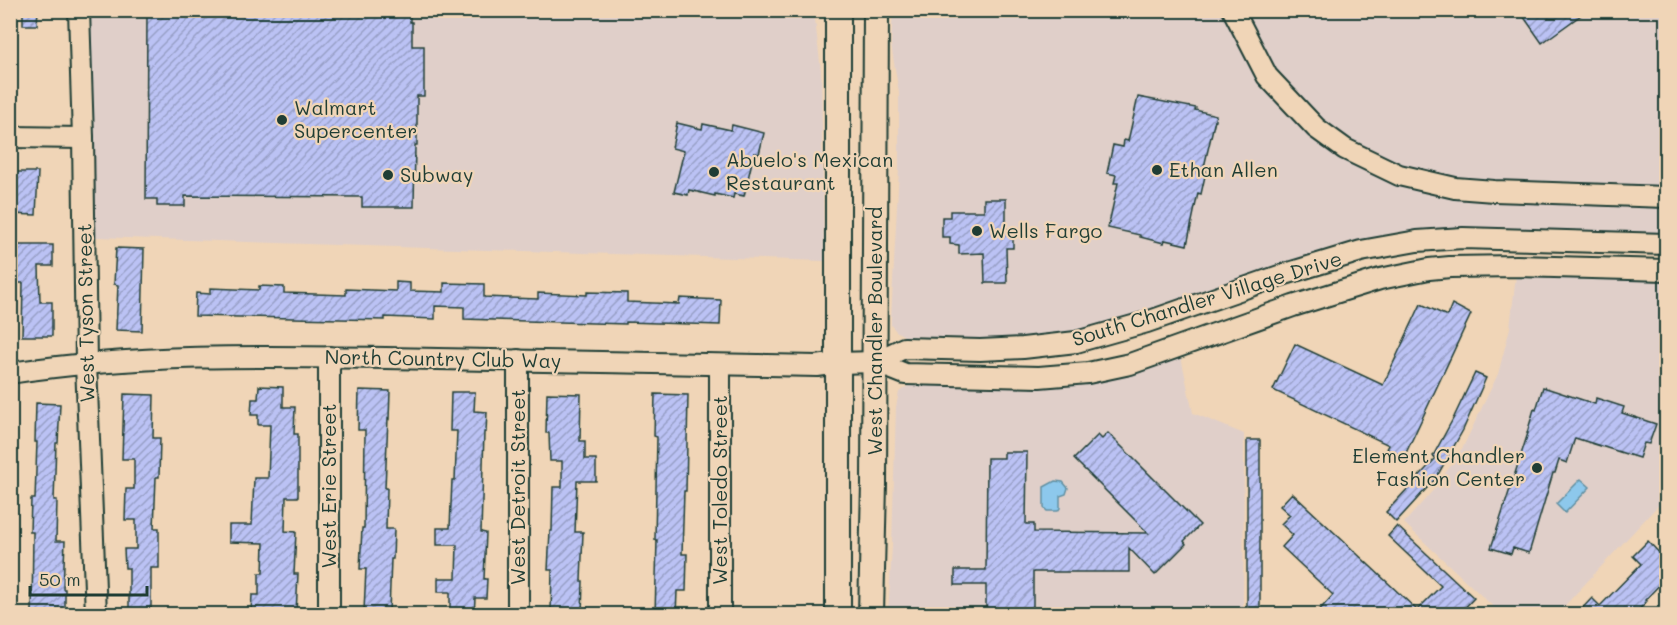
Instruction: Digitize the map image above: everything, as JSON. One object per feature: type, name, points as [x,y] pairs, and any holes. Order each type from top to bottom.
[{"type":"main road","name":"West Chandler Boulevard","points":[[838,10],[838,615]]},
{"type":"main road","name":"West Chandler Boulevard","points":[[872,615],[876,10]]},
{"type":"street","name":"West Tyson Street","points":[[79,10],[86,364],[96,615]]},
{"type":"street","points":[[1233,10],[1267,76],[1317,128],[1345,149],[1399,175],[1455,188],[1666,197]]},
{"type":"street","points":[[10,137],[83,138]]},
{"type":"street","name":"South Chandler Village Drive","points":[[875,362],[903,348],[980,350],[1076,342],[1147,322],[1322,262],[1361,251],[1399,244],[1463,238],[1666,244]]},
{"type":"street","name":"South Chandler Village Drive","points":[[875,362],[905,374],[1071,376],[1130,364],[1303,303],[1380,279],[1429,269],[1468,266],[1528,266],[1666,270]]},
{"type":"street","points":[[1059,345],[1071,376]]},
{"type":"street","name":"North Country Club Way","points":[[10,373],[86,364],[186,357],[329,357],[817,366],[875,362]]},
{"type":"street","name":"West Erie Street","points":[[329,357],[329,615]]},
{"type":"street","name":"West Detroit Street","points":[[518,360],[518,615]]},
{"type":"street","name":"West Toledo Street","points":[[720,365],[720,615]]},
{"type":"shaded area","points":[[893,10],[1666,11],[1666,233],[1492,227],[1439,228],[1399,232],[1333,247],[1117,322],[1075,332],[994,339],[904,336],[891,325],[899,169],[899,93],[891,44]]},
{"type":"shaded area","points":[[90,11],[814,11],[821,71],[824,261],[96,237]]},
{"type":"shaded area","points":[[1516,275],[1666,280],[1666,497],[1557,614],[1501,614],[1404,523],[1436,487],[1463,447],[1498,374],[1510,328]]},
{"type":"shaded area","points":[[1181,357],[1193,413],[1244,434],[1243,614],[888,614],[896,407],[899,392],[914,384],[1001,388],[1087,385],[1142,372]]},
{"type":"water","points":[[1581,479],[1590,487],[1565,513],[1556,504]]},
{"type":"water","points":[[1055,481],[1063,482],[1068,488],[1066,494],[1060,496],[1058,511],[1047,511],[1044,508],[1044,487]]},
{"type":"building","points":[[23,10],[38,10],[37,25],[23,25]]},
{"type":"building","name":"Walmart Supercenter","points":[[147,10],[410,10],[412,46],[424,46],[424,96],[417,96],[414,207],[362,207],[362,197],[185,196],[185,206],[157,206],[157,199],[146,199]]},
{"type":"building","points":[[1519,10],[1588,10],[1542,43]]},
{"type":"building","name":"Ethan Allen","points":[[1138,97],[1196,108],[1195,110],[1216,115],[1204,167],[1207,167],[1201,194],[1198,193],[1187,245],[1165,240],[1164,243],[1108,228],[1118,183],[1114,183],[1116,175],[1107,173],[1113,145],[1123,147],[1124,140],[1128,141]]},
{"type":"building","name":"Abuelo's Mexican Restaurant","points":[[677,123],[702,129],[703,124],[731,130],[732,125],[764,133],[759,154],[754,153],[744,196],[734,194],[733,198],[689,190],[688,195],[674,192],[684,151],[672,148]]},
{"type":"building","points":[[10,172],[38,172],[36,215],[10,214]]},
{"type":"building","points":[[984,199],[1006,199],[1006,229],[1013,229],[1013,248],[1006,248],[1007,283],[985,283],[984,253],[959,254],[959,245],[950,244],[950,237],[942,237],[942,217],[950,217],[950,211],[984,211]]},
{"type":"building","points":[[13,245],[53,245],[53,266],[39,266],[40,302],[52,302],[52,336],[22,336],[23,283],[13,283]]},
{"type":"building","points":[[116,248],[144,249],[142,331],[116,330],[118,285],[114,284]]},
{"type":"building","points":[[396,282],[410,283],[410,291],[444,292],[444,283],[484,284],[484,297],[538,299],[538,293],[587,295],[587,292],[627,293],[627,302],[679,304],[680,298],[721,300],[720,325],[464,319],[464,307],[435,306],[435,319],[195,316],[196,293],[210,294],[210,288],[259,290],[259,286],[284,287],[284,293],[346,295],[346,289],[396,291]]},
{"type":"building","points":[[1421,304],[1447,316],[1452,304],[1471,314],[1404,457],[1387,449],[1389,445],[1273,390],[1295,344],[1383,385]]},
{"type":"building","points":[[1475,373],[1486,378],[1463,430],[1436,478],[1396,522],[1386,512],[1436,458],[1433,456]]},
{"type":"building","points":[[259,386],[283,387],[283,407],[295,407],[294,434],[298,434],[298,497],[286,497],[285,531],[296,532],[294,574],[298,574],[296,613],[251,612],[252,595],[259,595],[259,573],[263,573],[264,543],[229,542],[229,525],[252,525],[254,478],[268,478],[270,425],[258,425],[258,415],[251,415],[252,399],[258,399]]},
{"type":"building","name":"Element Chandler Fashion Center","points":[[1543,387],[1595,404],[1596,398],[1624,407],[1622,413],[1656,424],[1649,444],[1644,443],[1639,458],[1575,438],[1567,463],[1559,460],[1555,473],[1553,473],[1529,553],[1513,548],[1511,554],[1491,548],[1534,409],[1536,410]]},
{"type":"building","points":[[359,390],[390,391],[385,488],[387,488],[386,529],[394,529],[389,612],[364,611],[366,569],[360,569],[362,528],[364,528],[365,430],[358,430]]},
{"type":"building","points":[[451,392],[475,392],[474,411],[487,412],[486,432],[484,432],[481,532],[486,533],[484,579],[487,579],[486,598],[475,598],[474,615],[450,615],[450,592],[438,592],[438,578],[456,578],[457,545],[437,545],[437,528],[450,528],[452,480],[455,480],[457,431],[450,431]]},
{"type":"building","points":[[547,393],[581,394],[580,441],[585,441],[585,459],[596,459],[596,481],[577,481],[575,532],[583,532],[582,614],[551,613],[552,570],[548,570],[553,487],[562,487],[562,461],[550,461],[549,433],[546,433]]},
{"type":"building","points":[[124,394],[154,395],[153,438],[160,438],[154,528],[159,528],[159,568],[151,568],[151,612],[129,612],[129,568],[125,568],[124,549],[136,549],[136,520],[125,520],[126,489],[134,489],[134,459],[122,459]]},
{"type":"building","points":[[655,394],[688,395],[682,554],[687,554],[686,591],[677,591],[676,615],[655,615],[657,437],[654,436]]},
{"type":"building","points":[[36,403],[60,404],[54,500],[57,500],[56,541],[65,541],[63,589],[65,589],[65,615],[32,615],[33,532],[30,532],[31,499],[35,499]]},
{"type":"building","points":[[1108,433],[1200,525],[1184,541],[1186,544],[1155,575],[1129,548],[1129,572],[1033,572],[1033,615],[986,615],[986,585],[955,585],[955,570],[986,570],[987,458],[1004,458],[1004,452],[1027,452],[1026,524],[1034,524],[1034,532],[1148,533],[1074,459],[1098,435],[1102,439]]},
{"type":"building","points":[[1247,440],[1260,440],[1260,615],[1247,615]]},
{"type":"building","points":[[1292,493],[1417,610],[1441,586],[1388,536],[1397,526],[1474,598],[1458,615],[1315,615],[1333,595],[1282,547],[1293,535],[1281,524],[1290,515],[1280,506]]},
{"type":"building","points":[[1648,541],[1666,560],[1666,578],[1634,615],[1576,615],[1592,598],[1600,606],[1641,564],[1633,556]]},
{"type":"place","name":"Walmart Supercenter","points":[[282,120]]},
{"type":"place","name":"Ethan Allen","points":[[1157,170]]},
{"type":"place","name":"Abuelo's Mexican Restaurant","points":[[714,172]]},
{"type":"place","name":"Subway","points":[[388,175]]},
{"type":"place","name":"Wells Fargo","points":[[977,231]]},
{"type":"place","name":"Element Chandler Fashion Center","points":[[1537,468]]}]
